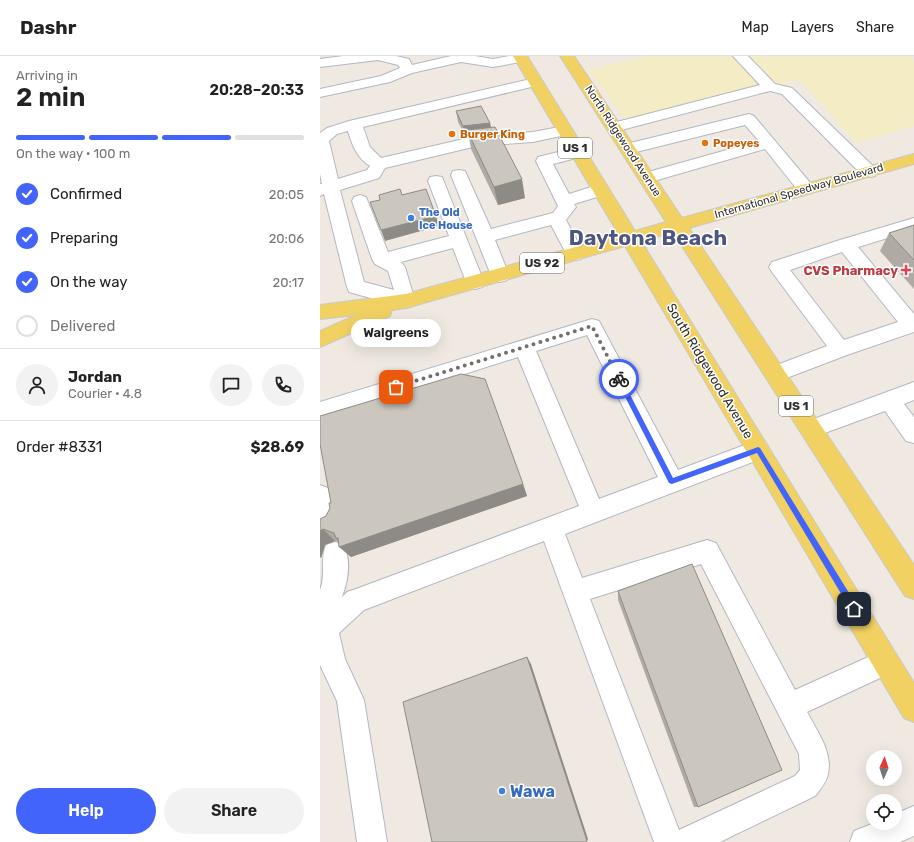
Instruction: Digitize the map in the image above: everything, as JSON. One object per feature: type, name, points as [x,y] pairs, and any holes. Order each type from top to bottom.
[{"type":"main road","name":"North Ridgewood Avenue","points":[[567,56],[678,226]]},
{"type":"main road","name":"US 1","points":[[521,57],[631,239]]},
{"type":"main road","name":"International Speedway Boulevard","points":[[324,314],[406,300],[475,282],[914,159]]},
{"type":"main road","name":"US 1","points":[[678,226],[914,587]]},
{"type":"main road","name":"South Ridgewood Avenue","points":[[631,239],[914,708]]},
{"type":"main road","name":"International Speedway Boulevard","points":[[320,338],[406,300]]},
{"type":"lane","points":[[320,63],[378,56],[404,62],[408,70]]},
{"type":"lane","points":[[740,56],[770,87]]},
{"type":"lane","points":[[320,93],[385,79],[408,70],[461,58],[493,62],[521,57]]},
{"type":"lane","points":[[406,300],[356,288],[325,188],[321,140],[332,130],[354,124],[493,93],[535,82]]},
{"type":"lane","points":[[614,128],[770,87],[787,91],[869,172]]},
{"type":"lane","points":[[628,149],[749,119],[806,189]]},
{"type":"lane","points":[[354,124],[362,151],[371,159],[376,169]]},
{"type":"lane","points":[[325,188],[376,169],[565,130]]},
{"type":"lane","points":[[647,178],[769,143]]},
{"type":"lane","points":[[485,237],[559,217],[567,207],[544,161],[578,152]]},
{"type":"lane","points":[[459,175],[500,275]]},
{"type":"lane","points":[[436,181],[475,282]]},
{"type":"lane","points":[[564,201],[601,190]]},
{"type":"lane","points":[[360,201],[381,259],[396,267],[406,300]]},
{"type":"lane","points":[[556,218],[575,254]]},
{"type":"lane","points":[[840,349],[778,267],[846,244],[914,224]]},
{"type":"lane","points":[[383,260],[459,240]]},
{"type":"lane","points":[[776,374],[840,349],[913,324],[846,244]]},
{"type":"lane","points":[[320,411],[592,326],[672,481]]},
{"type":"lane","points":[[524,347],[593,512]]},
{"type":"lane","points":[[811,428],[914,391]]},
{"type":"lane","points":[[888,400],[914,434]]},
{"type":"lane","points":[[322,623],[356,601],[672,481],[758,450]]},
{"type":"lane","points":[[320,495],[328,519]]},
{"type":"lane","points":[[551,528],[669,842]]},
{"type":"lane","points":[[575,592],[707,551],[813,752],[814,774],[805,786],[687,842]]},
{"type":"lane","points":[[335,553],[335,583],[322,623],[332,662],[350,700],[372,842]]},
{"type":"lane","points":[[790,706],[886,662]]},
{"type":"lane","points":[[865,842],[914,821]]},
{"type":"sand","points":[[649,56],[909,56],[914,61],[914,126],[857,143],[799,80],[625,119],[588,70]]},
{"type":"building","points":[[481,106],[490,123],[463,126],[456,111]]},
{"type":"building","points":[[495,127],[522,179],[494,187],[467,130]]},
{"type":"building","points":[[400,189],[402,195],[426,189],[436,216],[381,230],[370,202],[380,200],[379,195]]},
{"type":"building","points":[[914,225],[914,260],[889,233]]},
{"type":"building","points":[[461,374],[485,379],[523,484],[339,547],[338,538],[336,538],[334,533],[323,529],[320,531],[320,519],[326,516],[330,508],[329,503],[331,503],[320,444],[320,416]]},
{"type":"building","points":[[692,564],[782,770],[698,807],[618,591]]},
{"type":"building","name":"Wawa","points":[[527,657],[587,841],[432,842],[403,702]]},
{"type":"way so far","points":[[396,387],[592,326],[619,379]]},
{"type":"place","name":"Burger King","points":[[452,134]]},
{"type":"place","name":"Popeyes","points":[[705,143]]},
{"type":"place","name":"The Old Ice House","points":[[411,218]]},
{"type":"place","name":"CVS Pharmacy","points":[[906,270]]},
{"type":"place","name":"Walgreens","points":[[396,387]]},
{"type":"place","name":"Wawa","points":[[502,791]]},
{"type":"district","name":"Daytona Beach","points":[[648,237]]},
{"type":"route","points":[[619,379],[672,481],[758,450],[854,609]]}]
